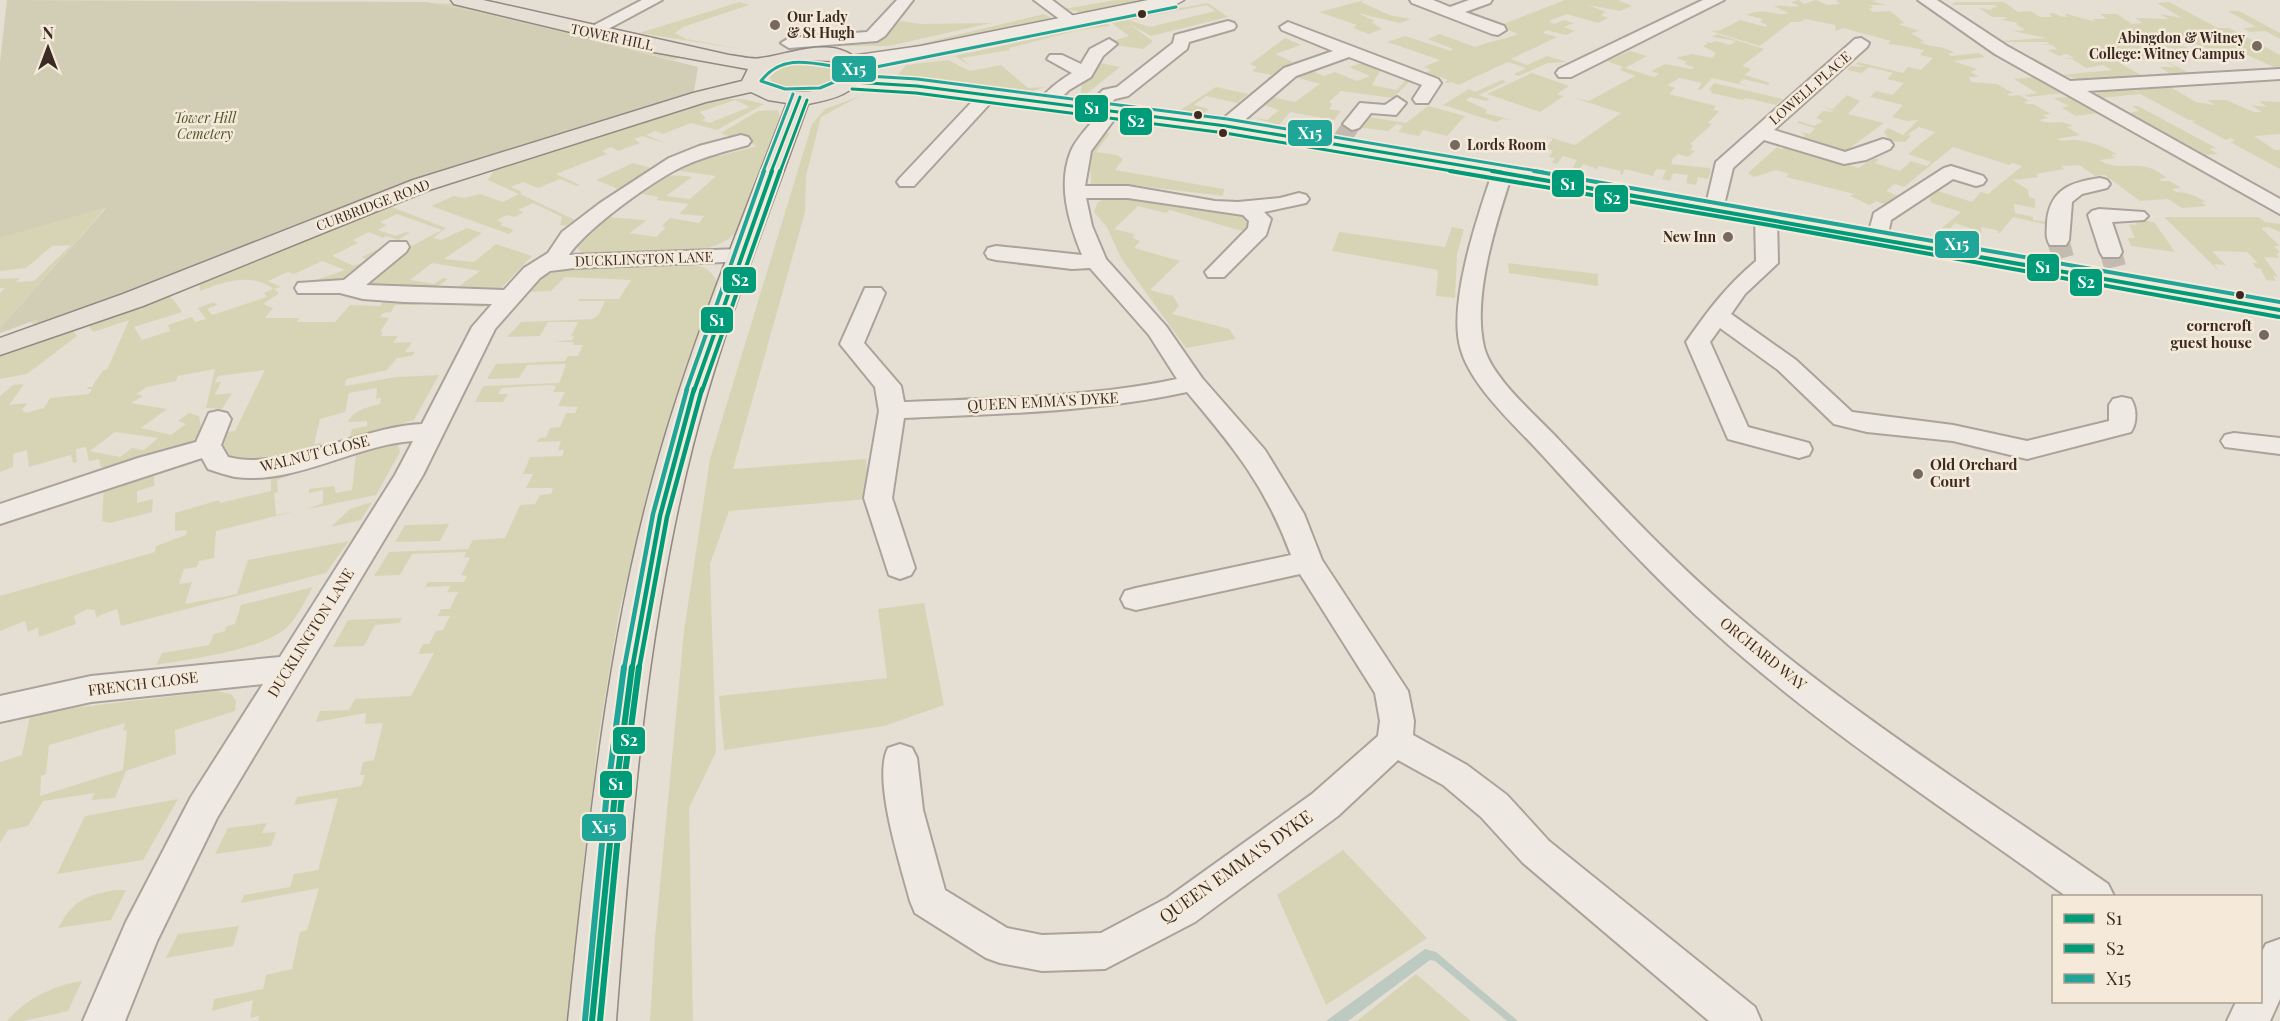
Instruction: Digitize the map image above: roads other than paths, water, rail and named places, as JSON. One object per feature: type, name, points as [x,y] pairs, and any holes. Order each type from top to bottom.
[{"type":"main road","name":"TOWER HILL","points":[[460,0],[589,32],[729,61],[760,75]]},
{"type":"main road","name":"CURBRIDGE ROAD","points":[[0,347],[133,300],[421,185],[700,98],[760,75],[805,54],[836,56],[851,72]]},
{"type":"main road","points":[[760,75],[769,94],[800,97],[837,90],[851,72]]},
{"type":"main road","points":[[592,1021],[614,789],[634,648],[656,536],[678,444],[741,256],[800,97]]},
{"type":"street","points":[[589,32],[654,0]]},
{"type":"street","points":[[789,43],[871,37],[879,32],[905,0]]},
{"type":"street","points":[[1042,0],[1072,21]]},
{"type":"street","points":[[851,72],[921,52],[1175,0]]},
{"type":"street","points":[[1418,0],[1498,30]]},
{"type":"street","points":[[1450,12],[1484,0]]},
{"type":"street","points":[[1565,73],[1716,0]]},
{"type":"street","points":[[1926,0],[1976,35],[2280,208]]},
{"type":"street","points":[[1228,26],[1181,39],[1181,45],[1122,92],[1109,94],[1079,155],[1075,192],[1081,226],[1096,261],[1158,331],[1192,383],[1255,456],[1290,514],[1308,562],[1391,691],[1397,721],[1395,742],[1455,775],[1494,806],[1536,852],[1740,1021]]},
{"type":"street","points":[[1288,27],[1432,83],[1422,99]]},
{"type":"street","name":"LOWELL PLACE","points":[[1715,209],[1723,166],[1860,43]]},
{"type":"street","points":[[1047,102],[1066,84],[1085,73],[1104,47],[1127,56]]},
{"type":"street","points":[[1226,126],[1290,72],[1348,51]]},
{"type":"street","points":[[1056,58],[1085,73]]},
{"type":"street","points":[[2259,65],[2279,75]]},
{"type":"street","points":[[851,72],[988,94],[1226,126],[1344,136],[1502,174],[1878,238],[2061,256],[2115,267],[2280,310]]},
{"type":"street","points":[[2067,87],[2279,75]]},
{"type":"street","points":[[907,182],[988,94]]},
{"type":"street","points":[[1344,136],[1367,107],[1389,111],[1397,103]]},
{"type":"street","name":"LOWELL PLACE","points":[[1759,132],[1844,158],[1859,156],[1882,145]]},
{"type":"street","name":"DUCKLINGTON LANE","points":[[547,266],[580,228],[610,204],[666,168],[696,154],[741,141]]},
{"type":"street","points":[[1878,238],[1881,217],[1951,172],[1976,180]]},
{"type":"street","name":"ORCHARD WAY","points":[[1502,174],[1489,211],[1470,315],[1472,348],[1499,391],[1618,521],[1723,622],[1850,723],[2092,895]]},
{"type":"street","points":[[2061,256],[2059,209],[2063,197],[2077,188],[2100,184]]},
{"type":"street","points":[[1075,192],[1128,192],[1215,207],[1238,208],[1281,204],[1299,199]]},
{"type":"street","points":[[1216,272],[1259,227],[1260,219],[1254,213],[1238,208]]},
{"type":"street","points":[[2115,267],[2099,215],[2137,216]]},
{"type":"street","points":[[1766,218],[1767,263],[1737,289],[1716,314],[1698,342],[1737,433],[1799,449]]},
{"type":"street","points":[[350,287],[398,247]]},
{"type":"street","points":[[996,253],[1072,262],[1096,261]]},
{"type":"street","name":"DUCKLINGTON LANE","points":[[104,1021],[140,935],[204,808],[409,475],[484,327],[532,273],[547,266],[574,261],[741,256]]},
{"type":"street","points":[[306,288],[350,287],[363,292],[404,295],[510,297]]},
{"type":"street","points":[[873,293],[852,344],[888,386],[892,411],[878,498],[900,568]]},
{"type":"street","points":[[1716,314],[1787,365],[1843,418],[1867,424],[1953,433],[2026,450],[2122,426],[2122,405]]},
{"type":"street","name":"QUEEN EMMA'S DYKE","points":[[892,411],[1075,402],[1137,395],[1192,383]]},
{"type":"street","points":[[0,514],[148,464],[207,448],[218,418]]},
{"type":"street","name":"WALNUT CLOSE","points":[[207,448],[211,450],[215,461],[222,465],[251,470],[388,436],[432,432]]},
{"type":"street","points":[[2234,441],[2280,446]]},
{"type":"street","points":[[1136,599],[1308,562]]},
{"type":"street","name":"FRENCH CLOSE","points":[[0,709],[110,687],[288,669]]},
{"type":"street","name":"QUEEN EMMA'S DYKE","points":[[900,759],[905,810],[929,901],[1000,945],[1042,953],[1105,951],[1181,910],[1325,805],[1395,742]]},
{"type":"street","points":[[2262,992],[2280,957]]},
{"type":"tunnel","points":[[1342,139],[1352,124]]},
{"type":"tunnel","points":[[2058,240],[2063,258]]},
{"type":"tunnel","points":[[2111,252],[2115,267]]},
{"type":"place","name":"Our Lady & St Hugh","points":[[775,25]]},
{"type":"place","name":"Abingdon & Witney College: Witney Campus","points":[[2257,46]]},
{"type":"place","name":"Lords Room","points":[[1455,145]]},
{"type":"place","name":"New Inn","points":[[1728,237]]},
{"type":"place","name":"corncroft guest house","points":[[2264,335]]},
{"type":"place","name":"Old Orchard Court","points":[[1918,474]]},
{"type":"park label","name":"Tower Hill Cemetery","points":[[205,126]]}]
